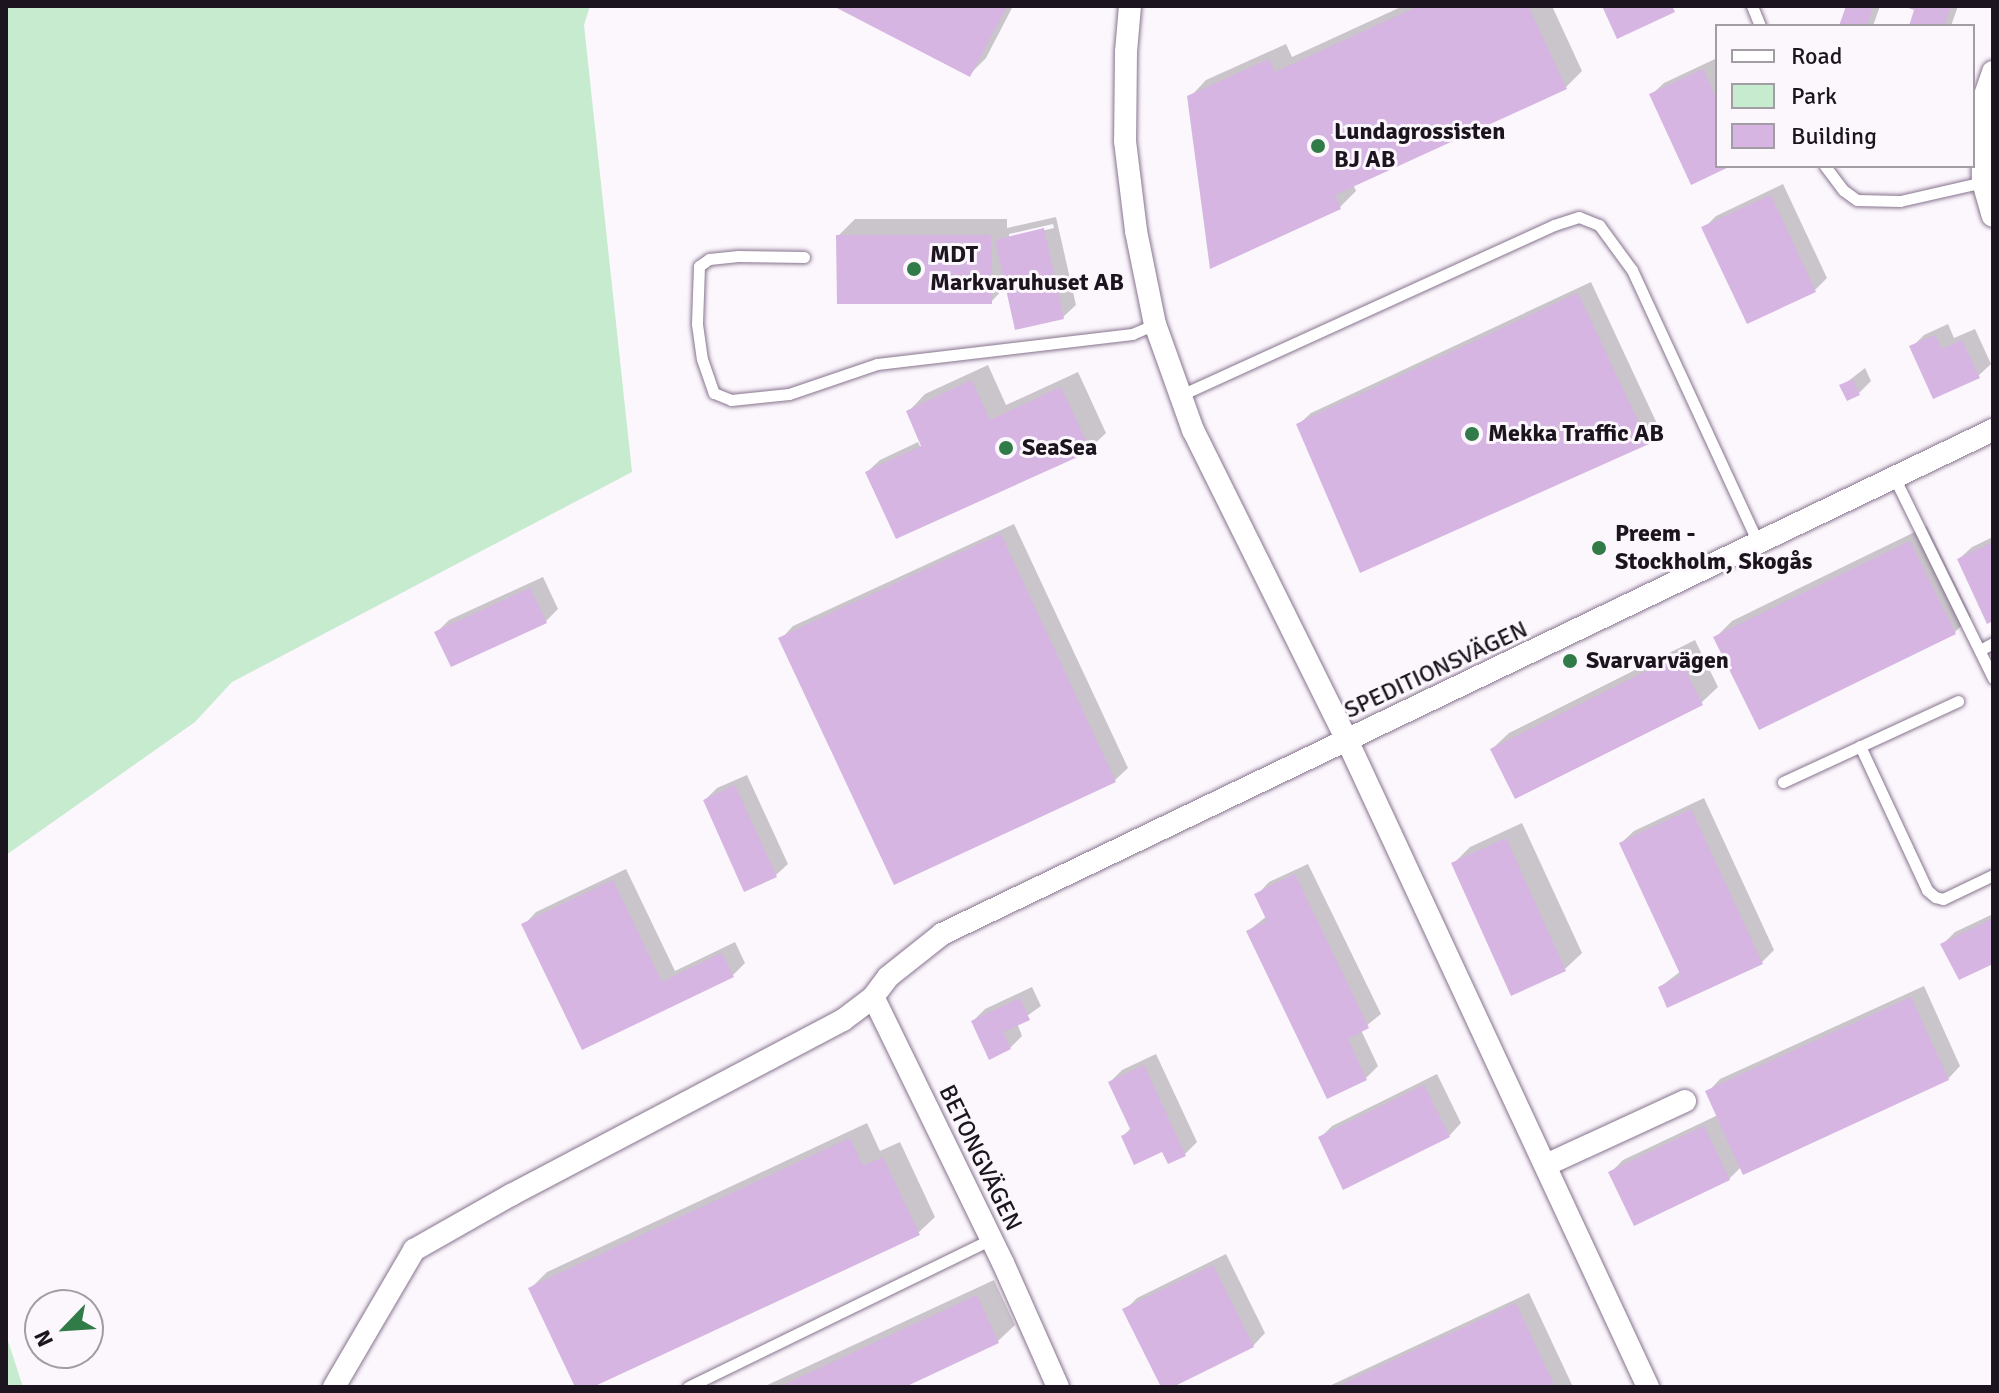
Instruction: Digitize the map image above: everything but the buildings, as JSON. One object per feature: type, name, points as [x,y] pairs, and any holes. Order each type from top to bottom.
[{"type":"street","points":[[1130,6],[1125,141],[1136,231],[1155,324],[1193,430],[1347,740],[1648,1387]]},
{"type":"street","points":[[1993,72],[1982,104],[1983,182],[1993,216]]},
{"type":"street","name":"SPEDITIONSVÄGEN","points":[[873,997],[888,977],[942,934],[1759,545],[1993,430]]},
{"type":"street","points":[[334,1387],[414,1250],[843,1020],[873,997]]},
{"type":"street","name":"BETONGVÄGEN","points":[[873,997],[991,1239],[1058,1387]]},
{"type":"street","points":[[1546,1165],[1685,1101]]},
{"type":"lane","points":[[1826,168],[1843,190],[1857,200],[1900,201],[1983,182]]},
{"type":"lane","points":[[1181,395],[1540,231],[1579,217],[1599,225],[1632,270],[1759,545]]},
{"type":"lane","points":[[804,257],[738,256],[709,259],[699,266],[697,324],[702,359],[714,393],[731,400],[789,394],[877,364],[1132,334],[1155,324]]},
{"type":"lane","points":[[1895,479],[1993,678]]},
{"type":"lane","points":[[1980,650],[1993,643]]},
{"type":"lane","points":[[1783,782],[1958,701]]},
{"type":"lane","points":[[1860,746],[1927,890],[1943,899],[1993,875]]},
{"type":"lane","points":[[688,1387],[991,1239]]},
{"type":"green space","points":[[6,6],[590,6],[584,25],[632,472],[232,682],[195,722],[6,855]]},
{"type":"green space","points":[[6,1335],[23,1387],[6,1387]]},
{"type":"place","name":"Lundagrossisten BJ AB","points":[[1318,146]]},
{"type":"place","name":"MDT Markvaruhuset AB","points":[[914,269]]},
{"type":"place","name":"Mekka Traffic AB","points":[[1472,434]]},
{"type":"place","name":"SeaSea","points":[[1006,448]]},
{"type":"place","name":"Preem - Stockholm, Skogås","points":[[1599,548]]},
{"type":"place","name":"Svarvarvägen","points":[[1570,661]]}]
